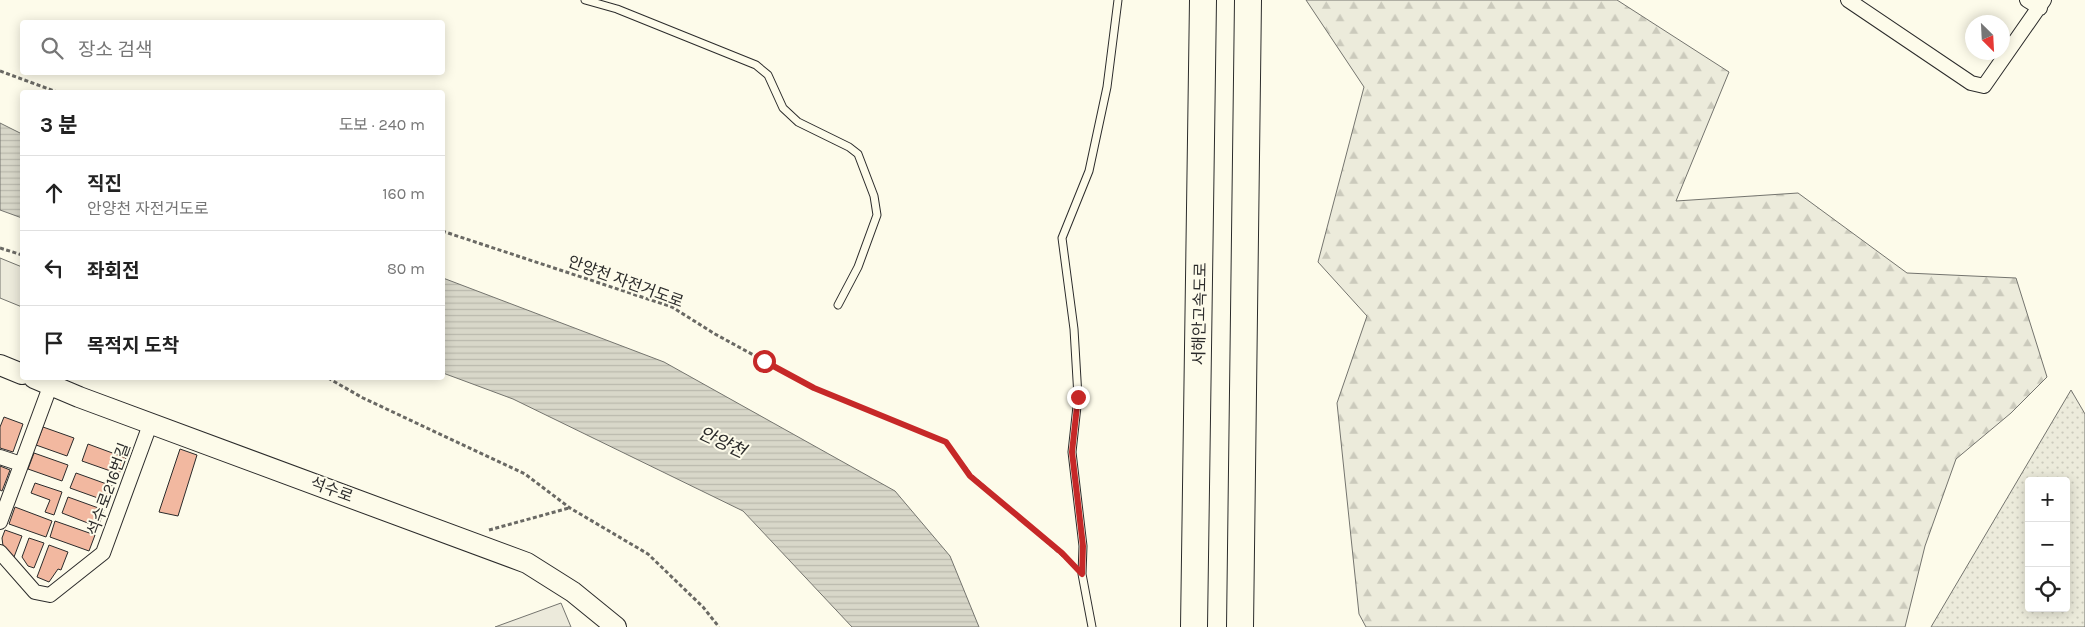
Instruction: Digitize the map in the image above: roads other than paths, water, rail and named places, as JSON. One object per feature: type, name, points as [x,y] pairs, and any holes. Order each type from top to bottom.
[{"type":"highway","name":"서해안고속도로","points":[[1194,627],[1203,0]]},
{"type":"highway","points":[[1240,627],[1248,0]]},
{"type":"street","points":[[1848,0],[1971,83],[1984,86],[2042,4],[2027,0]]},
{"type":"street","points":[[0,366],[20,373]]},
{"type":"street","points":[[0,522],[21,464],[42,381]]},
{"type":"street","name":"석수로","points":[[42,381],[79,397],[151,422],[527,563],[573,592],[616,627]]},
{"type":"street","name":"석수로216번길","points":[[0,552],[35,592],[50,594],[103,553],[151,422]]},
{"type":"street","points":[[0,457],[21,464]]},
{"type":"lane","points":[[585,0],[618,9],[756,65],[768,75],[783,108],[798,122],[849,147],[858,154],[874,196],[877,215],[858,268],[838,305]]},
{"type":"lane","points":[[1092,627],[1082,574],[1083,546],[1072,452],[1078,397],[1074,329],[1062,238],[1089,170],[1107,87],[1118,0]]},
{"type":"water","points":[[0,123],[20,133],[20,217],[0,210]]},
{"type":"water","name":"안양천","points":[[445,279],[664,362],[895,491],[950,556],[979,627],[852,627],[743,511],[513,399],[445,374]]}]
